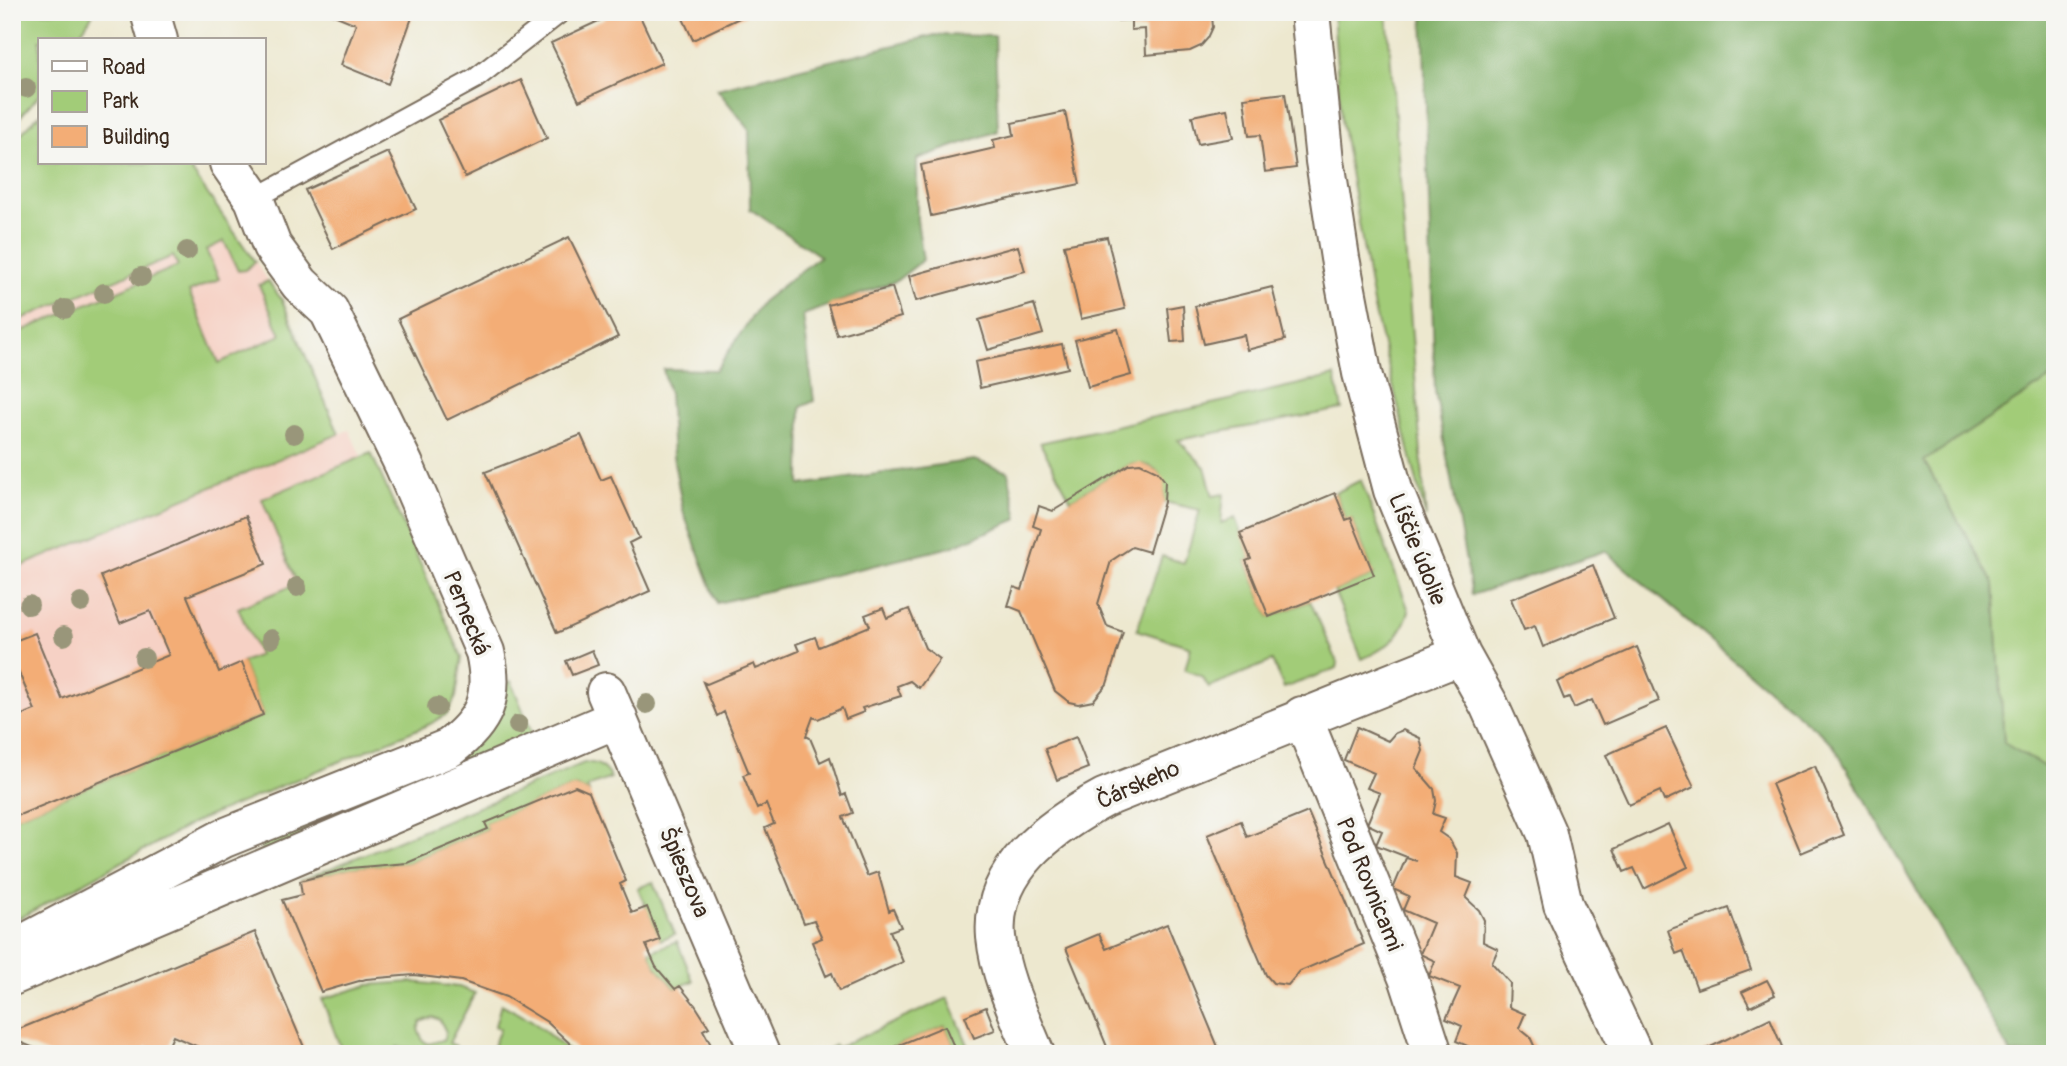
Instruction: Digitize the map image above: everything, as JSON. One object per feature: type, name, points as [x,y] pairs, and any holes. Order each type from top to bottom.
[{"type":"street","points":[[150,12],[157,38]]},
{"type":"street","name":"Líščie údolie","points":[[1310,12],[1325,161],[1362,373],[1393,490],[1461,655],[1489,705],[1547,834],[1563,904],[1633,1054]]},
{"type":"street","name":"Pernecká","points":[[12,950],[225,838],[449,748],[472,730],[485,707],[490,675],[485,652],[404,465],[329,311],[300,284],[272,246],[254,200],[230,164]]},
{"type":"street","name":"Čárskeho","points":[[1035,1054],[1003,968],[996,936],[998,908],[1008,880],[1032,845],[1065,819],[1104,798],[1301,716],[1461,655]]},
{"type":"street","name":"Špieszova","points":[[12,976],[612,705],[760,1054]]},
{"type":"street","name":"Pod Rovnicami","points":[[1301,716],[1409,980],[1433,1054]]},
{"type":"lane","points":[[254,200],[475,79],[561,12]]},
{"type":"shaded area","points":[[12,155],[38,164],[187,164],[282,300],[339,434],[349,430],[461,674],[12,862]]},
{"type":"green space","points":[[12,12],[94,12],[77,38],[38,38],[38,96],[12,126],[12,62],[17,60],[12,46]]},
{"type":"green space","points":[[1333,12],[1387,12],[1426,518],[1374,309],[1341,120]]},
{"type":"green space","points":[[1423,12],[2055,12],[2055,375],[1924,461],[1994,584],[2004,743],[2055,773],[2055,1054],[2011,1054],[1832,743],[1605,551],[1472,595],[1435,391]]},
{"type":"green space","points":[[935,35],[995,36],[998,131],[917,159],[917,220],[923,260],[896,281],[803,315],[814,401],[801,407],[800,485],[974,460],[1008,472],[1018,519],[951,547],[717,603],[683,511],[673,456],[669,394],[663,369],[716,370],[762,302],[820,256],[750,209],[749,129],[717,89]]},
{"type":"green space","points":[[38,116],[38,164],[187,164],[255,262],[245,270],[238,271],[224,241],[206,250],[219,279],[189,292],[219,363],[281,335],[259,285],[268,281],[282,300],[339,434],[12,570],[12,335],[178,266],[173,256],[12,323],[12,143]]},
{"type":"green space","points":[[2055,375],[2055,773],[2004,744],[1994,584],[1924,461]]},
{"type":"green space","points":[[1335,376],[1342,409],[1178,440],[1205,467],[1213,496],[1224,494],[1221,523],[1235,518],[1251,559],[1246,561],[1269,617],[1310,601],[1338,663],[1337,668],[1284,688],[1272,661],[1209,687],[1201,676],[1185,670],[1191,647],[1137,630],[1162,556],[1184,563],[1200,510],[1164,502],[1163,485],[1158,472],[1148,465],[1140,464],[1130,464],[1071,500],[1040,443]]},
{"type":"green space","points":[[371,453],[462,657],[456,697],[447,714],[430,724],[197,821],[12,922],[12,818],[263,715],[242,662],[259,655],[238,608],[297,584],[262,499]]},
{"type":"green space","points":[[1361,480],[1409,611],[1402,628],[1392,641],[1362,659],[1334,591],[1374,575],[1352,519],[1346,520],[1335,493]]},
{"type":"green space","points":[[511,681],[535,741],[264,856],[257,837],[460,754],[502,685]]},
{"type":"green space","points":[[584,763],[600,766],[611,778],[587,787],[589,792],[575,786],[486,823],[488,829],[407,863],[350,868],[300,881]]},
{"type":"green space","points":[[653,882],[675,934],[660,940],[638,888]]},
{"type":"green space","points":[[677,941],[693,981],[675,989],[656,967],[649,952]]},
{"type":"green space","points":[[412,982],[459,987],[475,993],[449,1043],[456,1046],[452,1054],[423,1054],[423,1049],[397,1047],[396,1052],[343,1054],[322,999],[369,985]],"holes":[[[433,1017],[440,1020],[446,1032],[443,1040],[429,1044],[423,1041],[418,1029],[421,1022]]]},
{"type":"green space","points":[[948,998],[971,1052],[957,1054],[945,1026],[877,1054],[827,1054],[828,1049],[835,1045],[837,1048]]},
{"type":"green space","points":[[501,1004],[531,1020],[572,1054],[490,1054],[500,1029],[495,1026]]},
{"type":"building","points":[[327,12],[414,12],[388,84],[341,65],[356,24]]},
{"type":"building","points":[[618,12],[638,12],[662,63],[579,101],[551,43]]},
{"type":"building","points":[[680,12],[752,12],[693,40]]},
{"type":"building","points":[[1107,12],[1241,14],[1212,16],[1213,27],[1208,38],[1201,46],[1190,51],[1146,55],[1145,29],[1131,30],[1131,20],[1107,21]]},
{"type":"building","points":[[521,80],[547,138],[465,177],[438,120]]},
{"type":"building","points":[[1285,93],[1296,168],[1265,172],[1260,135],[1249,136],[1244,98]]},
{"type":"building","points":[[1227,109],[1233,138],[1198,144],[1192,116]]},
{"type":"building","points":[[1065,112],[1080,184],[931,216],[921,165],[995,148],[993,140],[1014,135],[1012,123]]},
{"type":"building","points":[[388,152],[416,209],[333,249],[305,190]]},
{"type":"building","points":[[569,237],[618,337],[447,420],[398,319]]},
{"type":"building","points":[[1107,237],[1125,309],[1081,319],[1064,245]]},
{"type":"building","points":[[1018,246],[1025,271],[916,301],[909,276]]},
{"type":"building","points":[[892,287],[901,317],[837,335],[828,305]]},
{"type":"building","points":[[1272,287],[1285,340],[1247,350],[1244,335],[1204,344],[1195,306]]},
{"type":"building","points":[[1034,304],[1043,334],[988,350],[979,320]]},
{"type":"building","points":[[1183,305],[1185,341],[1171,342],[1167,308]]},
{"type":"building","points":[[1118,329],[1131,375],[1088,387],[1075,340]]},
{"type":"building","points":[[1062,344],[1068,368],[980,388],[975,362]]},
{"type":"building","points":[[581,435],[601,480],[611,476],[639,538],[629,543],[650,591],[557,633],[485,472]]},
{"type":"building","points":[[1140,463],[1157,471],[1165,481],[1164,502],[1149,552],[1132,547],[1111,561],[1098,604],[1107,626],[1123,632],[1107,684],[1093,701],[1078,704],[1069,702],[1055,691],[1021,611],[1008,606],[1014,587],[1022,590],[1041,529],[1033,526],[1039,506],[1053,511],[1130,464]]},
{"type":"building","points":[[1335,493],[1346,520],[1351,518],[1374,575],[1269,617],[1246,561],[1251,559],[1240,533]]},
{"type":"building","points":[[246,516],[266,564],[187,596],[219,672],[242,662],[263,715],[12,818],[12,719],[35,710],[12,657],[12,642],[35,633],[62,699],[169,655],[150,611],[120,623],[101,576]]},
{"type":"building","points":[[1593,565],[1614,618],[1543,647],[1535,626],[1524,630],[1511,599]]},
{"type":"building","points":[[883,608],[887,618],[909,609],[925,648],[940,659],[919,688],[910,681],[897,686],[901,696],[862,708],[864,712],[846,719],[842,708],[818,719],[813,717],[806,736],[810,738],[820,762],[830,757],[842,796],[846,794],[853,813],[843,817],[867,876],[878,872],[889,911],[893,909],[901,927],[890,931],[903,962],[839,991],[832,973],[826,976],[812,942],[822,938],[814,920],[804,923],[765,828],[774,824],[766,804],[757,809],[743,775],[749,773],[724,712],[717,716],[703,682],[707,684],[754,664],[756,669],[799,651],[796,644],[815,637],[819,647],[870,626],[865,615]]},
{"type":"building","points":[[1637,647],[1659,701],[1603,725],[1592,700],[1574,708],[1569,697],[1564,699],[1557,682]]},
{"type":"building","points":[[592,650],[598,665],[572,675],[566,661]]},
{"type":"building","points":[[1357,727],[1388,741],[1395,733],[1403,730],[1420,738],[1423,751],[1416,768],[1434,789],[1436,801],[1433,814],[1445,818],[1439,832],[1449,839],[1457,853],[1456,877],[1472,883],[1466,898],[1479,910],[1484,920],[1483,942],[1498,949],[1492,963],[1510,983],[1509,1007],[1525,1014],[1519,1028],[1530,1037],[1538,1054],[1486,1054],[1456,1041],[1462,1026],[1446,1019],[1460,988],[1429,976],[1435,961],[1420,954],[1433,923],[1403,910],[1409,896],[1393,889],[1406,858],[1417,861],[1376,845],[1382,831],[1367,824],[1380,793],[1367,788],[1374,773],[1344,760]]},
{"type":"building","points":[[1666,728],[1694,787],[1664,801],[1660,791],[1629,805],[1606,755]]},
{"type":"building","points":[[1076,737],[1088,768],[1057,780],[1045,749]]},
{"type":"building","points":[[1815,766],[1844,835],[1801,853],[1772,784]]},
{"type":"building","points":[[575,786],[589,792],[626,881],[620,884],[632,913],[647,907],[660,940],[646,945],[656,967],[675,989],[680,986],[695,1005],[709,1027],[703,1030],[716,1054],[581,1054],[547,1022],[506,997],[461,981],[414,975],[366,979],[321,992],[282,900],[302,895],[300,881],[350,868],[407,863],[488,829],[485,823]]},
{"type":"building","points":[[1308,812],[1364,944],[1300,971],[1288,985],[1273,983],[1266,975],[1207,835],[1241,821],[1247,837]]},
{"type":"building","points":[[1668,824],[1688,867],[1644,889],[1634,868],[1624,872],[1614,849]]},
{"type":"building","points":[[1729,908],[1751,970],[1697,989],[1683,951],[1676,954],[1668,930]]},
{"type":"building","points":[[1167,924],[1221,1054],[1110,1054],[1066,948],[1099,934],[1106,949]]},
{"type":"building","points":[[255,932],[307,1054],[215,1054],[173,1036],[165,1054],[146,1046],[143,1054],[49,1054],[12,1039],[12,1032]]},
{"type":"building","points":[[1767,980],[1775,995],[1750,1007],[1742,992]]},
{"type":"building","points":[[986,1007],[995,1030],[974,1038],[965,1016]]},
{"type":"building","points":[[1770,1018],[1785,1054],[1701,1054],[1700,1052]]},
{"type":"building","points":[[945,1026],[957,1054],[877,1054]]}]
